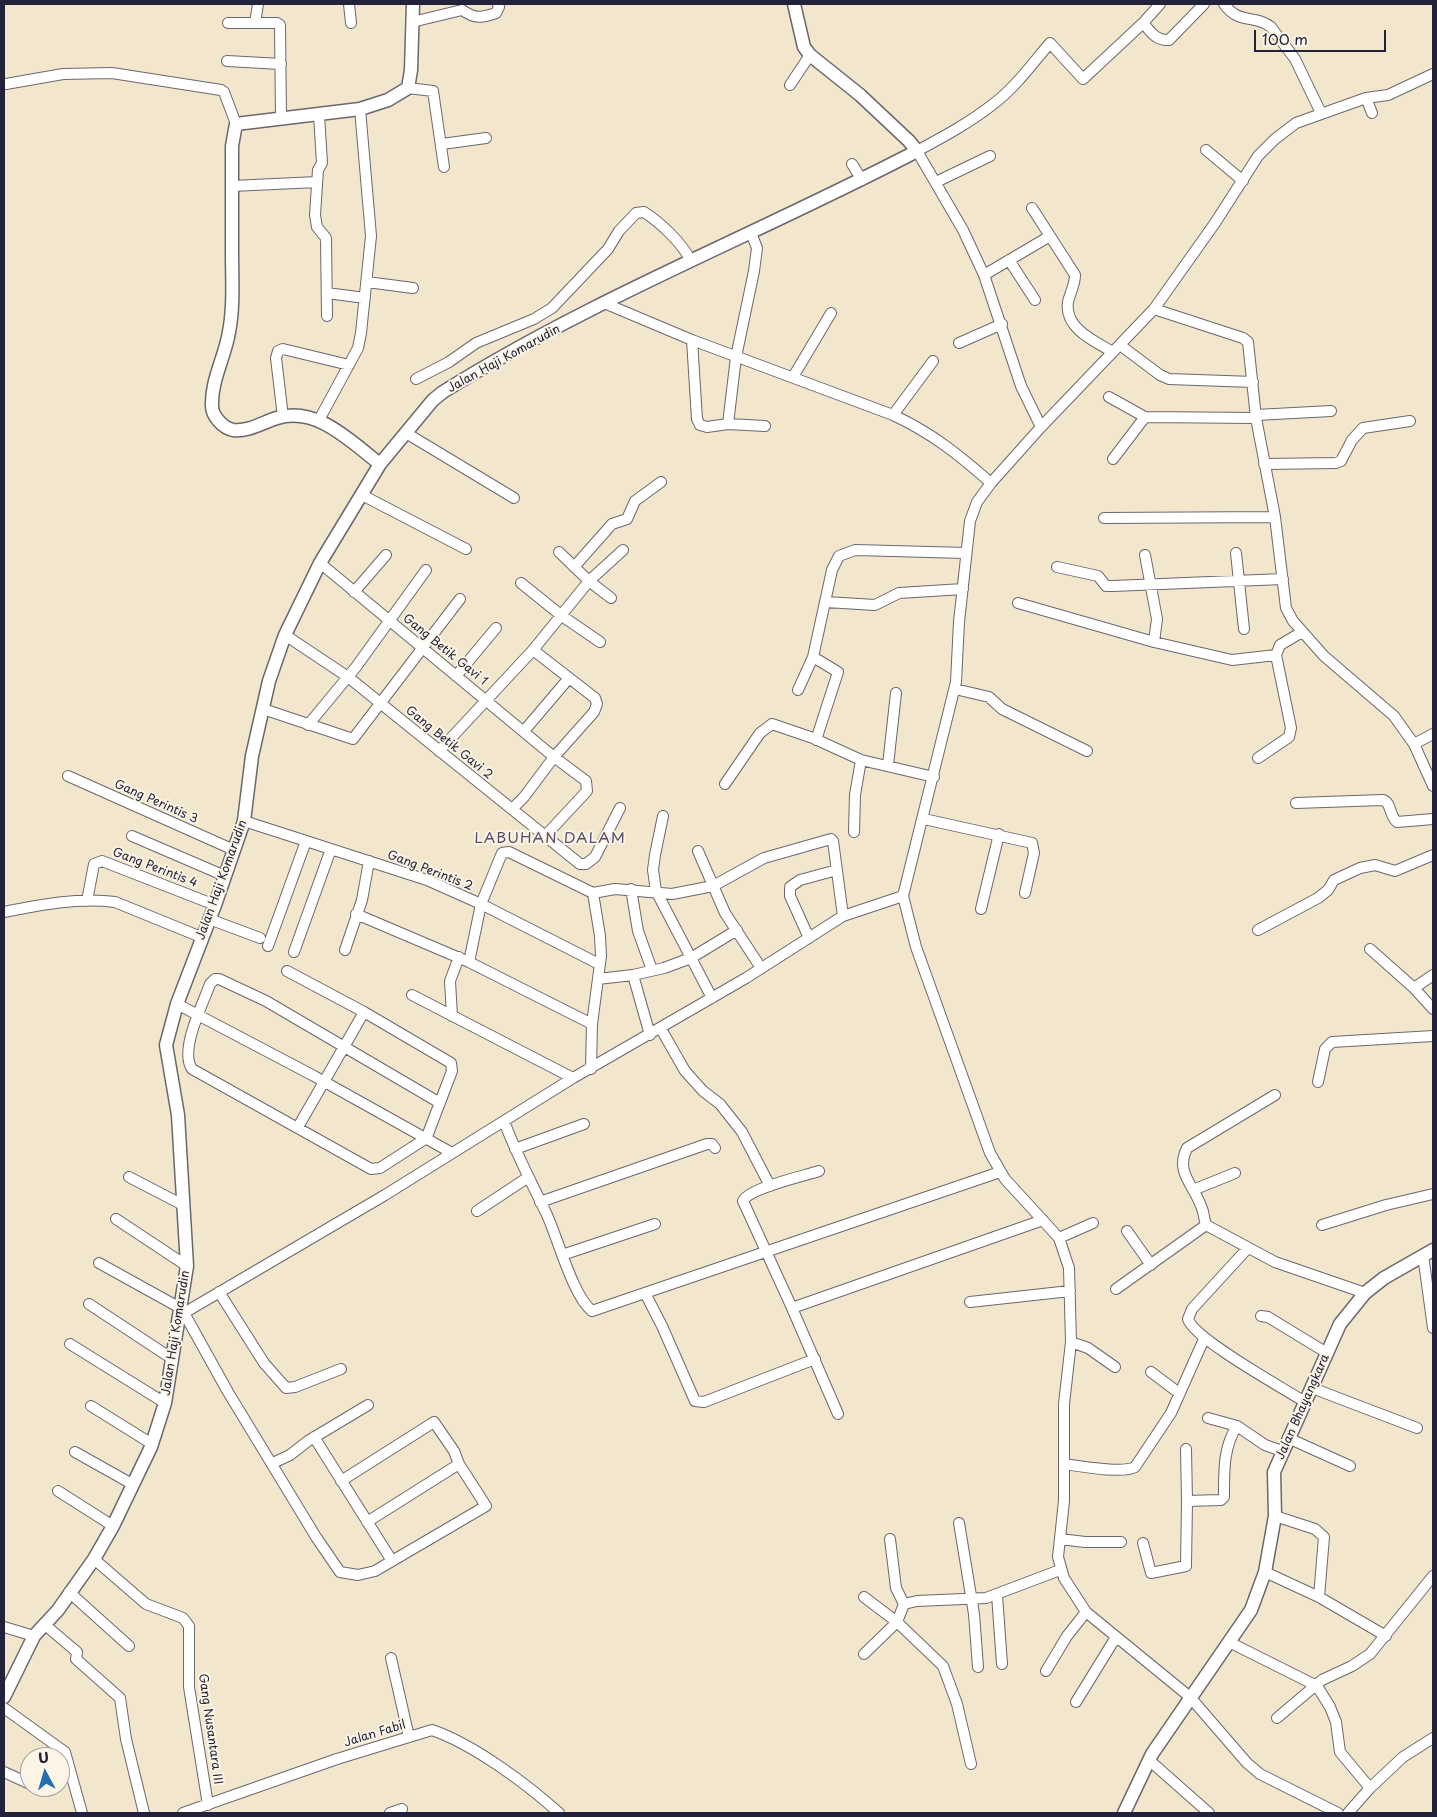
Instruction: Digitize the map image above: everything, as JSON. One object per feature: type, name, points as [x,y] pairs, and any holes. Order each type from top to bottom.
[{"type":"street","points":[[255,24],[258,4]]},
{"type":"street","points":[[349,4],[351,23]]},
{"type":"street","points":[[408,88],[411,70],[413,4]]},
{"type":"street","points":[[412,22],[462,10],[472,17],[482,18],[496,13],[499,7],[498,4]]},
{"type":"street","points":[[794,4],[804,46],[810,55],[860,95],[913,146],[936,182],[984,275],[1002,324],[1021,386],[1041,427]]},
{"type":"street","points":[[913,146],[956,129],[993,104],[1018,81],[1050,43],[1083,78],[1143,23],[1160,4]]},
{"type":"street","points":[[1143,23],[1160,40],[1169,40],[1204,4]]},
{"type":"street","points":[[1224,4],[1234,16],[1261,21],[1271,27],[1295,59],[1321,113]]},
{"type":"street","points":[[228,23],[277,23],[280,25],[281,118]]},
{"type":"street","points":[[790,85],[810,55]]},
{"type":"street","points":[[227,61],[281,64]]},
{"type":"street","points":[[6,84],[63,74],[112,73],[224,92],[236,124],[232,146],[233,288],[229,332],[218,368],[212,407],[219,421],[226,428],[233,430],[246,430],[294,415],[319,420],[380,464]]},
{"type":"street","points":[[1336,1813],[1260,1774],[1247,1763],[1190,1697],[1086,1612],[1060,1570],[1058,1557],[1064,1501],[1064,1404],[1071,1342],[1069,1268],[1059,1238],[1000,1172],[987,1144],[916,947],[903,896],[924,819],[955,689],[966,552],[970,521],[977,502],[991,483],[1041,427],[1154,309],[1243,181],[1258,156],[1276,139],[1296,123],[1366,98],[1388,95],[1408,88],[1433,74]]},
{"type":"street","points":[[236,124],[360,109],[388,100],[408,88],[433,91],[444,167]]},
{"type":"street","points":[[1366,98],[1372,113]]},
{"type":"street","points":[[319,420],[360,341],[371,236],[360,109]]},
{"type":"street","points":[[319,114],[322,163],[318,170],[316,225],[326,238],[327,316]]},
{"type":"street","points":[[442,144],[486,138]]},
{"type":"street","name":"Jalan Haji Komarudin","points":[[4,1697],[34,1636],[94,1559],[113,1526],[152,1444],[166,1403],[172,1358],[183,1311],[187,1266],[178,1114],[166,1045],[177,1004],[201,937],[215,905],[244,820],[252,756],[269,681],[285,635],[320,563],[380,464],[433,400],[443,392],[689,257],[751,233],[857,172],[913,146]]},
{"type":"street","points":[[1206,150],[1243,181]]},
{"type":"street","points":[[936,182],[990,156]]},
{"type":"street","points":[[232,186],[317,182]]},
{"type":"street","points":[[1032,208],[1075,275],[1068,304],[1069,317],[1074,325],[1169,379],[1253,382]]},
{"type":"street","points":[[416,379],[449,362],[476,343],[534,319],[552,308],[608,250],[619,231],[636,213],[646,214],[689,257]]},
{"type":"street","points":[[728,424],[736,357],[757,248],[751,233]]},
{"type":"street","points":[[984,275],[1050,236]]},
{"type":"street","points":[[1009,260],[1035,300]]},
{"type":"street","points":[[367,282],[413,288]]},
{"type":"street","points":[[327,293],[365,298]]},
{"type":"street","points":[[604,303],[692,340],[893,415],[940,440],[991,483]]},
{"type":"street","points":[[1154,309],[1242,338],[1248,342],[1256,416],[1275,518],[1286,608],[1293,622],[1330,662],[1394,716],[1414,744],[1433,786]]},
{"type":"street","points":[[793,377],[831,313]]},
{"type":"street","points":[[959,343],[1002,324]]},
{"type":"street","points":[[692,340],[697,419],[700,424],[707,427],[728,424],[766,426]]},
{"type":"street","points":[[283,417],[276,358],[278,351],[283,349],[348,365]]},
{"type":"street","points":[[893,415],[933,361]]},
{"type":"street","points":[[1109,397],[1145,417],[1256,416],[1280,412],[1331,411]]},
{"type":"street","points":[[1113,459],[1145,417]]},
{"type":"street","points":[[1264,464],[1341,461],[1352,440],[1363,428],[1410,421]]},
{"type":"street","points":[[406,433],[514,498]]},
{"type":"street","points":[[574,567],[612,524],[626,519],[638,498],[660,482]]},
{"type":"street","points":[[362,495],[466,549]]},
{"type":"street","points":[[1104,518],[1275,518]]},
{"type":"street","points":[[439,751],[533,650],[589,581],[623,550]]},
{"type":"street","points":[[798,690],[813,657],[832,570],[838,556],[844,553],[869,550],[966,552]]},
{"type":"street","points":[[559,552],[589,581],[611,598]]},
{"type":"street","points":[[1236,553],[1244,629]]},
{"type":"street","points":[[354,592],[386,555]]},
{"type":"street","points":[[1145,555],[1156,619],[1154,642]]},
{"type":"street","name":"Gang Betik Gavi 1","points":[[320,563],[554,757],[586,781],[588,788],[546,835]]},
{"type":"street","points":[[1057,567],[1098,576],[1106,586],[1283,579]]},
{"type":"street","points":[[308,725],[348,677],[426,570]]},
{"type":"street","points":[[521,583],[562,616],[600,642]]},
{"type":"street","points":[[826,602],[874,605],[899,593],[963,589]]},
{"type":"street","points":[[263,709],[353,739],[460,599]]},
{"type":"street","points":[[1018,602],[1154,642],[1232,660],[1276,654]]},
{"type":"street","points":[[456,676],[496,628]]},
{"type":"street","points":[[1258,758],[1290,737],[1291,728],[1276,654],[1280,645],[1302,632]]},
{"type":"street","name":"Gang Betik Gavi 2","points":[[285,635],[348,677],[580,864],[586,864],[595,857],[620,808]]},
{"type":"street","points":[[512,810],[554,757],[594,712],[597,704],[595,698],[533,650]]},
{"type":"street","points":[[813,657],[838,672],[816,740]]},
{"type":"street","points":[[524,731],[570,678]]},
{"type":"street","points":[[955,689],[989,697],[1007,712],[1087,751]]},
{"type":"street","points":[[888,765],[896,693]]},
{"type":"street","points":[[725,784],[768,725],[776,725],[816,740],[861,760],[934,777]]},
{"type":"street","points":[[1414,744],[1433,734]]},
{"type":"street","points":[[854,832],[855,795],[861,760]]},
{"type":"street","name":"Gang Perintis 3","points":[[68,776],[234,850]]},
{"type":"street","points":[[1296,803],[1383,800],[1388,804],[1393,820],[1397,822],[1433,819]]},
{"type":"street","points":[[663,816],[654,863],[656,891],[712,998]]},
{"type":"street","points":[[924,819],[1028,841],[1034,846],[1032,865],[1025,893]]},
{"type":"street","name":"Gang Perintis 2","points":[[244,820],[427,880],[481,904],[599,964]]},
{"type":"street","points":[[981,909],[999,834]]},
{"type":"street","points":[[132,836],[225,876]]},
{"type":"street","points":[[469,962],[481,904],[502,853],[509,852],[592,893],[606,889],[631,889],[672,894],[713,886],[764,858],[830,839],[833,841],[843,916]]},
{"type":"street","points":[[268,946],[306,841]]},
{"type":"street","points":[[294,952],[331,849]]},
{"type":"street","points":[[698,851],[713,886],[737,930],[761,968]]},
{"type":"street","points":[[1258,930],[1318,898],[1328,890],[1334,880],[1360,868],[1375,865],[1394,871],[1433,855]]},
{"type":"street","name":"Gang Perintis 4","points":[[87,901],[94,864],[98,860],[215,905]]},
{"type":"street","points":[[345,950],[362,900],[370,861]]},
{"type":"street","points":[[809,938],[790,896],[790,887],[800,880],[837,870]]},
{"type":"street","points":[[631,889],[638,931],[652,970]]},
{"type":"street","points":[[591,1069],[592,1024],[598,979],[600,936],[592,893]]},
{"type":"street","points":[[183,1311],[219,1292],[384,1195],[574,1078],[712,998],[843,916],[903,896]]},
{"type":"street","points":[[4,912],[45,904],[87,901],[115,902],[201,937]]},
{"type":"street","points":[[356,914],[469,962],[592,1024]]},
{"type":"street","points":[[209,919],[260,938]]},
{"type":"street","points":[[598,979],[633,975],[664,968],[691,958],[737,930]]},
{"type":"street","points":[[1370,949],[1414,988],[1433,1009]]},
{"type":"street","points":[[452,1016],[450,981],[458,957]]},
{"type":"street","points":[[287,971],[364,1012],[451,1063],[452,1071],[440,1103],[426,1139],[380,1168],[374,1169],[192,1069],[189,1055],[190,1039],[210,984],[215,979],[219,979],[266,1001],[440,1103]]},
{"type":"street","points":[[633,975],[650,1035]]},
{"type":"street","points":[[1414,988],[1433,976]]},
{"type":"street","points":[[412,995],[574,1078]]},
{"type":"street","points":[[177,1004],[325,1082],[452,1153]]},
{"type":"street","points":[[298,1128],[364,1012]]},
{"type":"street","points":[[661,1029],[685,1071],[703,1091],[720,1104],[742,1132],[770,1186]]},
{"type":"street","points":[[1318,1082],[1325,1049],[1332,1042],[1433,1036]]},
{"type":"street","points":[[1275,1095],[1187,1148],[1182,1158],[1182,1166],[1202,1206],[1206,1226],[1247,1249],[1296,1272],[1365,1293]]},
{"type":"street","points":[[504,1121],[514,1150],[540,1202],[562,1255],[585,1304],[592,1311],[1000,1172]]},
{"type":"street","points":[[514,1150],[584,1124]]},
{"type":"street","points":[[540,1202],[707,1144],[712,1144],[715,1148]]},
{"type":"street","points":[[819,1171],[747,1195],[743,1201],[838,1414]]},
{"type":"street","points":[[1193,1190],[1235,1173]]},
{"type":"street","points":[[129,1177],[183,1205]]},
{"type":"street","points":[[477,1212],[527,1178]]},
{"type":"street","points":[[1322,1225],[1386,1205],[1433,1194]]},
{"type":"street","points":[[116,1219],[187,1266]]},
{"type":"street","points":[[792,1308],[1043,1220]]},
{"type":"street","points":[[1059,1238],[1094,1223]]},
{"type":"street","points":[[562,1255],[655,1224]]},
{"type":"street","points":[[1116,1289],[1206,1226]]},
{"type":"street","points":[[1128,1231],[1151,1265]]},
{"type":"street","points":[[1247,1249],[1189,1314],[1189,1324],[1204,1339],[1305,1402]]},
{"type":"street","points":[[1428,1253],[1433,1328]]},
{"type":"street","name":"Jalan Bhayangkara","points":[[1126,1812],[1149,1760],[1190,1697],[1251,1610],[1265,1572],[1275,1516],[1274,1472],[1340,1324],[1365,1293],[1384,1278],[1428,1253]]},
{"type":"street","points":[[99,1263],[183,1311],[228,1392],[273,1463],[316,1537],[340,1572],[358,1575],[375,1571],[486,1506],[459,1464],[454,1451],[434,1422],[341,1481]]},
{"type":"street","points":[[970,1302],[1070,1291]]},
{"type":"street","points":[[219,1292],[264,1363],[286,1388],[295,1387],[341,1369]]},
{"type":"street","points":[[645,1293],[662,1326],[695,1401],[704,1402],[815,1359]]},
{"type":"street","points":[[89,1304],[172,1358]]},
{"type":"street","points":[[1261,1316],[1268,1317],[1327,1353]]},
{"type":"street","points":[[1064,1464],[1115,1469],[1131,1469],[1135,1467],[1171,1414],[1204,1339]]},
{"type":"street","points":[[1071,1342],[1088,1348],[1114,1367]]},
{"type":"street","points":[[70,1344],[166,1403]]},
{"type":"street","points":[[1151,1372],[1179,1393]]},
{"type":"street","points":[[1312,1388],[1417,1428]]},
{"type":"street","points":[[273,1463],[290,1455],[368,1405]]},
{"type":"street","points":[[91,1406],[152,1444]]},
{"type":"street","points":[[1208,1418],[1237,1426],[1265,1445],[1282,1451]]},
{"type":"street","points":[[1187,1500],[1223,1499],[1226,1452],[1230,1436],[1237,1426]]},
{"type":"street","points":[[314,1438],[392,1561]]},
{"type":"street","points":[[1288,1438],[1350,1466]]},
{"type":"street","points":[[1143,1543],[1152,1573],[1184,1567],[1186,1563],[1186,1449]]},
{"type":"street","points":[[75,1452],[132,1484]]},
{"type":"street","points":[[367,1522],[459,1464]]},
{"type":"street","points":[[58,1491],[113,1526]]},
{"type":"street","points":[[1275,1516],[1315,1530],[1324,1537],[1319,1597]]},
{"type":"street","points":[[959,1523],[971,1599],[978,1667]]},
{"type":"street","points":[[1060,1538],[1085,1542],[1120,1542]]},
{"type":"street","points":[[864,1654],[897,1622],[904,1604],[896,1588],[890,1540]]},
{"type":"street","name":"Gang Nusantara III","points":[[94,1559],[146,1604],[183,1618],[189,1626],[189,1688],[208,1805]]},
{"type":"street","points":[[904,1604],[917,1601],[986,1598],[1060,1570]]},
{"type":"street","points":[[1265,1572],[1319,1597],[1386,1636]]},
{"type":"street","points":[[1277,1718],[1330,1674],[1357,1664],[1386,1636],[1418,1592],[1433,1576]]},
{"type":"street","points":[[69,1592],[129,1646]]},
{"type":"street","points":[[997,1594],[1002,1664]]},
{"type":"street","points":[[864,1597],[897,1622],[943,1666],[957,1704],[971,1764]]},
{"type":"street","points":[[1046,1671],[1067,1636],[1086,1612]]},
{"type":"street","points":[[44,1624],[77,1652],[76,1659],[120,1698],[144,1813]]},
{"type":"street","points":[[4,1627],[34,1636]]},
{"type":"street","points":[[1076,1702],[1116,1637]]},
{"type":"street","points":[[1229,1642],[1316,1686],[1330,1707],[1336,1722],[1340,1752],[1370,1788]]},
{"type":"street","points":[[391,1658],[409,1737]]},
{"type":"street","points":[[4,1708],[65,1752],[82,1813]]},
{"type":"street","name":"Jalan Fabil","points":[[182,1813],[337,1759],[432,1730],[448,1736],[530,1787],[559,1813]]},
{"type":"street","points":[[1348,1813],[1370,1788],[1403,1757],[1433,1738]]},
{"type":"street","points":[[1149,1760],[1208,1813]]},
{"type":"street","points":[[4,1772],[20,1779]]},
{"type":"street","points":[[390,1813],[402,1809]]},
{"type":"district","name":"LABUHAN DALAM","points":[[550,839]]}]
